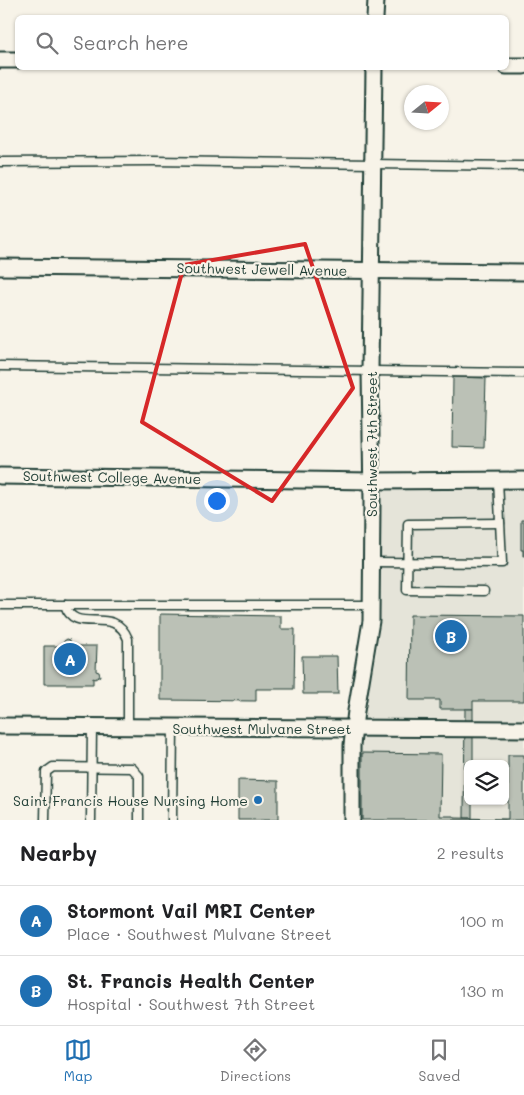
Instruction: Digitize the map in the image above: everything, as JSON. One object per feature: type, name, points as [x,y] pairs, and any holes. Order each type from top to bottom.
[{"type":"street","points":[[375,15],[376,0]]},
{"type":"street","points":[[0,60],[15,60]]},
{"type":"street","points":[[509,66],[524,66]]},
{"type":"street","name":"Southwest 7th Street","points":[[352,820],[352,745],[369,637],[371,605],[372,481],[370,371],[374,70]]},
{"type":"street","name":"Southwest Jewell Avenue","points":[[0,267],[524,272]]},
{"type":"street","name":"Southwest College Avenue","points":[[0,476],[372,481],[524,480]]},
{"type":"street","name":"Southwest Mulvane Street","points":[[0,726],[524,729]]},
{"type":"lane","points":[[0,162],[372,163],[524,166]]},
{"type":"lane","points":[[0,366],[524,373]]},
{"type":"lane","points":[[371,562],[502,564],[498,480]]},
{"type":"lane","points":[[484,591],[406,590],[408,524],[500,522]]},
{"type":"lane","points":[[0,605],[371,605]]},
{"type":"lane","points":[[64,605],[71,616],[77,620],[108,620],[118,624],[125,630],[128,639],[128,727]]},
{"type":"lane","points":[[90,820],[92,727]]},
{"type":"lane","points":[[172,820],[173,727]]},
{"type":"lane","points":[[45,820],[46,772],[53,767],[91,766],[132,768],[139,776],[139,820]]},
{"type":"highlighted area","points":[[305,244],[353,388],[272,501],[142,422],[184,265]]},
{"type":"shaded area","points":[[381,489],[524,490],[524,820],[359,820],[359,747],[365,704],[376,655],[381,617]]},
{"type":"building","points":[[453,377],[486,378],[484,448],[452,447]]},
{"type":"building","points":[[521,520],[524,520],[524,556],[523,550],[521,550]]},
{"type":"building","points":[[160,614],[281,616],[281,629],[295,629],[294,689],[256,689],[256,701],[160,700]]},
{"type":"building","points":[[410,615],[524,616],[524,701],[473,701],[473,709],[440,709],[440,700],[409,700]]},
{"type":"building","points":[[70,640],[71,646],[97,646],[96,671],[99,672],[100,676],[95,679],[93,678],[93,684],[44,684],[44,646],[63,646],[64,641]]},
{"type":"building","points":[[302,656],[337,656],[338,694],[303,694]]},
{"type":"building","points":[[465,709],[473,709],[473,760],[465,760]]},
{"type":"building","points":[[362,753],[441,754],[440,816],[508,819],[508,755],[524,755],[524,820],[362,820]]},
{"type":"building","name":"Saint Francis House Nursing Home","points":[[238,780],[278,781],[278,820],[238,820]]},
{"type":"building","points":[[464,805],[472,805],[472,818],[464,818]]},
{"type":"place","name":"St. Francis Health Center","points":[[451,636]]},
{"type":"place","name":"Stormont Vail MRI Center","points":[[70,659]]},
{"type":"place","name":"Saint Francis House Nursing Home","points":[[258,800]]}]
